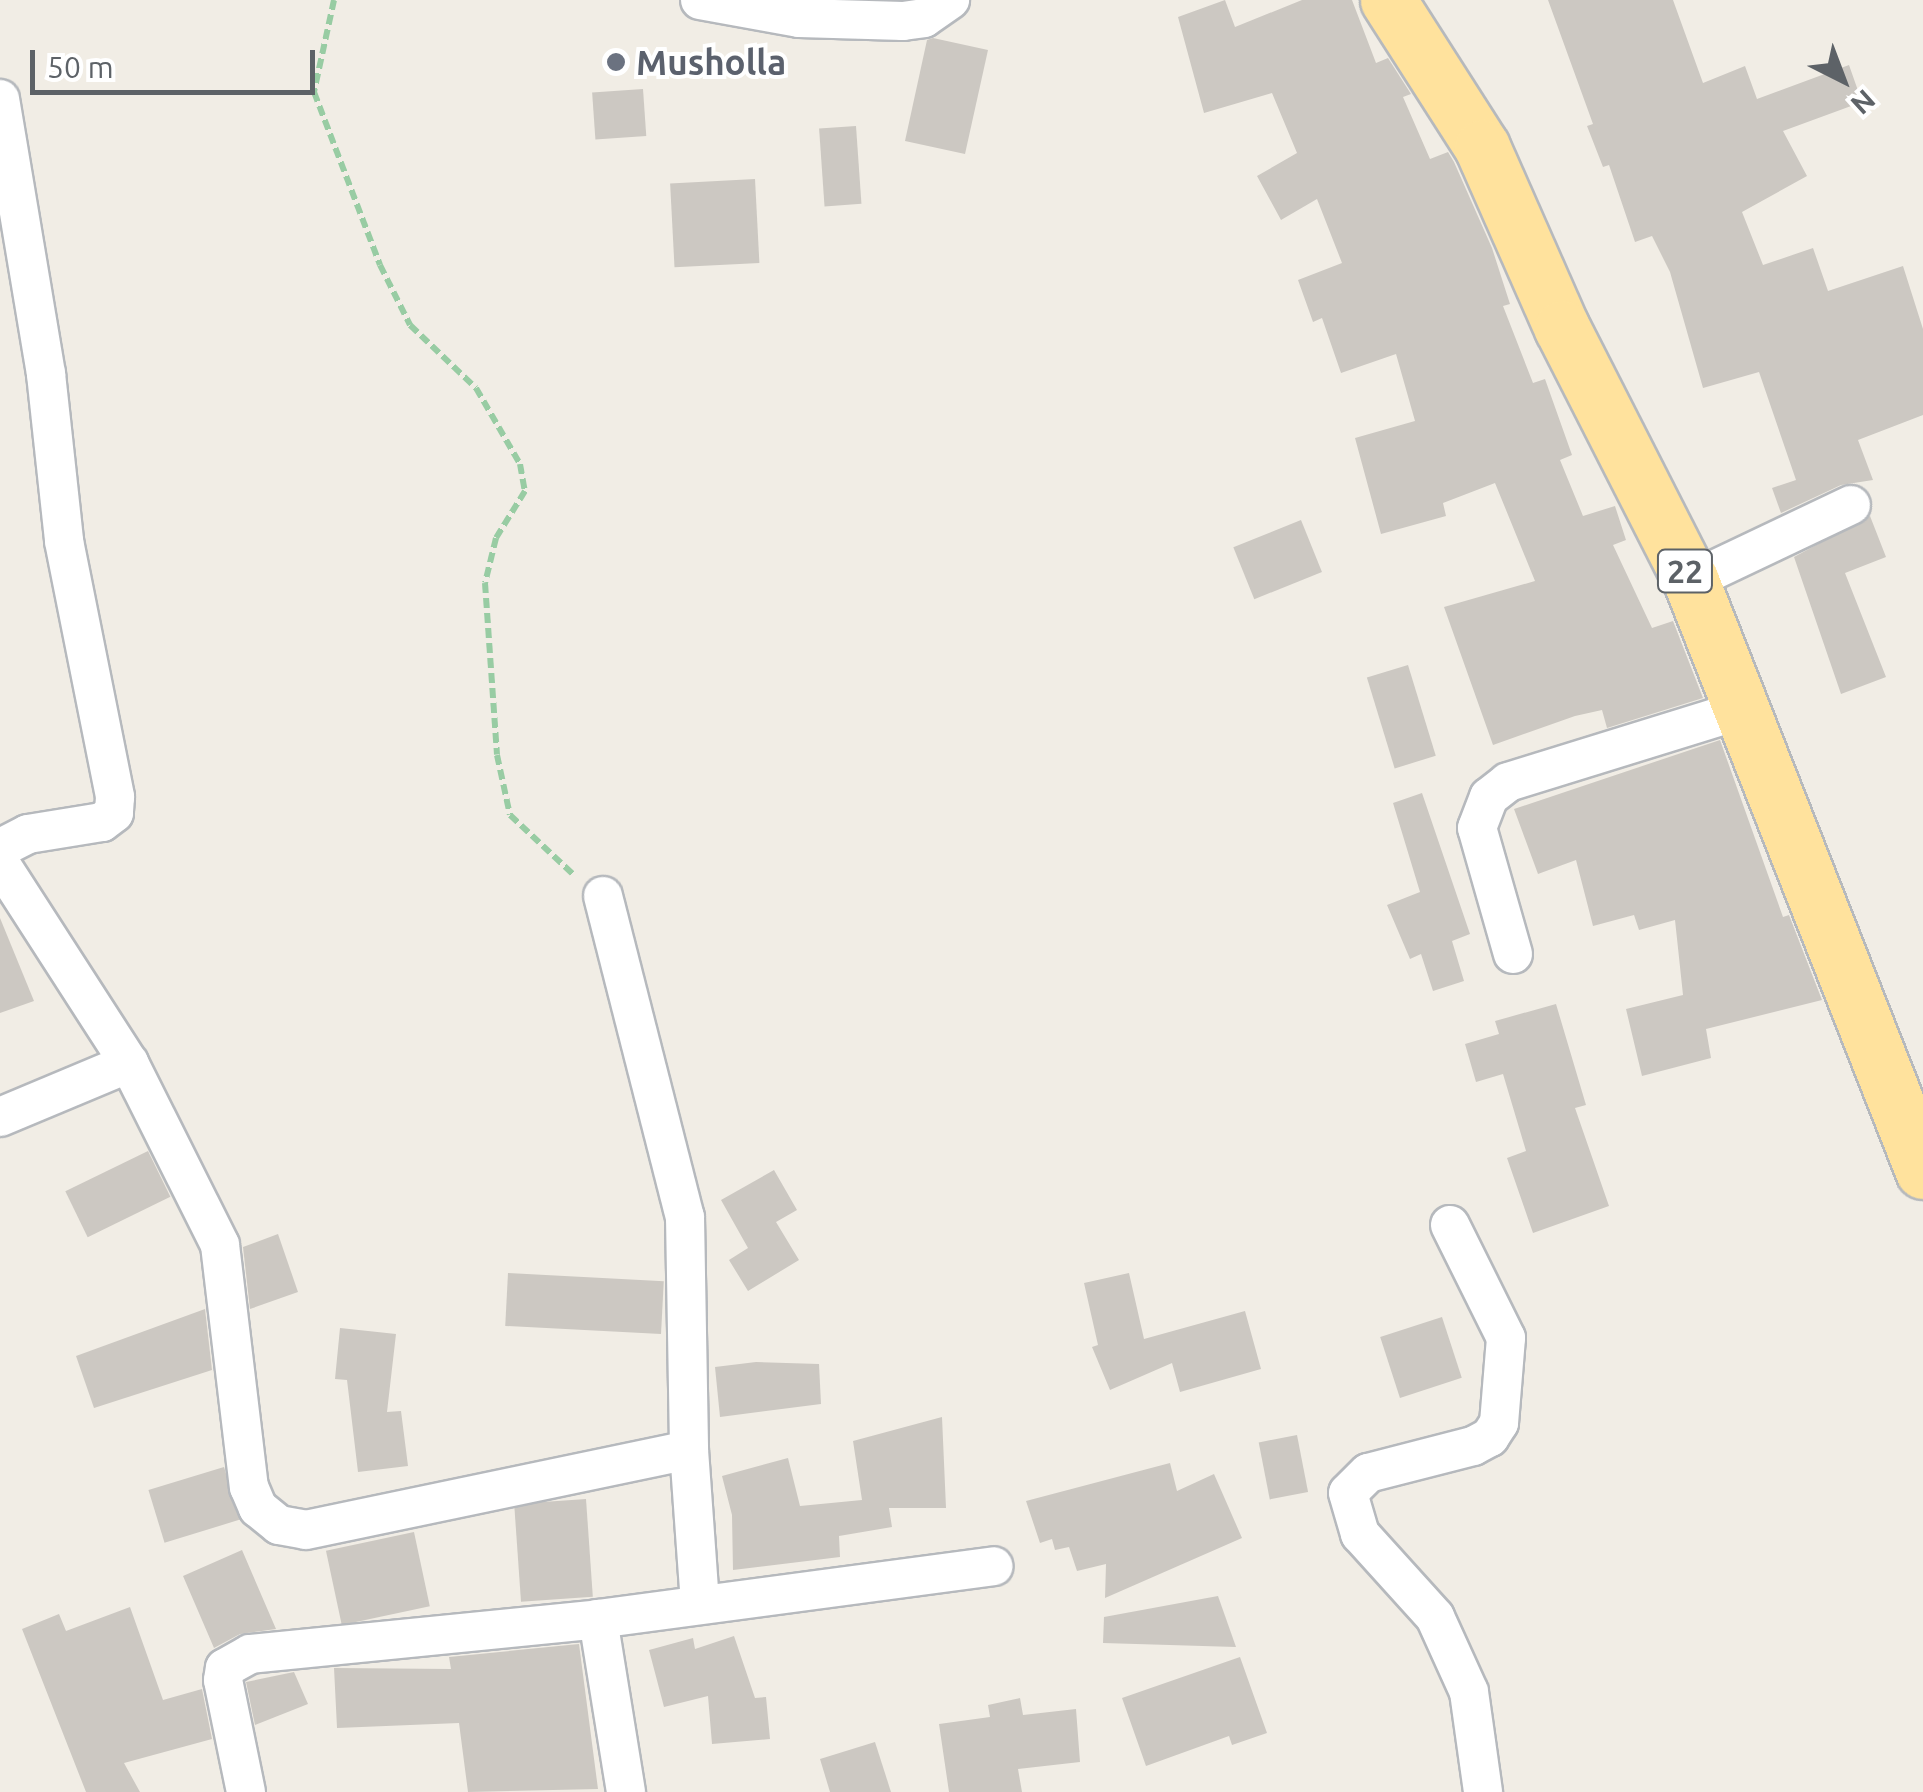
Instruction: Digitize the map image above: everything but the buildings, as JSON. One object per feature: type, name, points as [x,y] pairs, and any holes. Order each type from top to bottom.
[{"type":"highway","name":"22","points":[[1388,0],[1482,147],[1562,328],[1691,581],[1738,711],[1788,814],[1923,1171]]},
{"type":"street","points":[[700,0],[799,18],[902,21],[924,18],[950,0]]},
{"type":"street","points":[[0,98],[46,374],[64,542],[115,797],[114,813],[102,822],[28,834],[0,848]]},
{"type":"street","points":[[1691,581],[1851,505]]},
{"type":"street","points":[[1513,954],[1478,828],[1489,798],[1508,782],[1738,711]]},
{"type":"street","points":[[0,863],[129,1063],[220,1245],[249,1486],[258,1508],[279,1525],[306,1530],[689,1450]]},
{"type":"street","points":[[603,896],[686,1218],[689,1450],[700,1606]]},
{"type":"street","points":[[0,1117],[129,1063]]},
{"type":"street","points":[[1450,1224],[1506,1338],[1499,1423],[1473,1446],[1368,1473],[1348,1493],[1360,1534],[1435,1617],[1469,1692],[1483,1792]]},
{"type":"street","points":[[246,1792],[223,1680],[236,1658],[598,1619],[993,1566]]},
{"type":"street","points":[[598,1619],[626,1792]]},
{"type":"path","points":[[334,0],[314,92],[380,266],[410,325],[476,388],[520,464],[525,492],[496,538],[485,583],[496,755],[510,815],[546,856],[603,896]]},
{"type":"place","name":"Musholla","points":[[616,62]]}]
